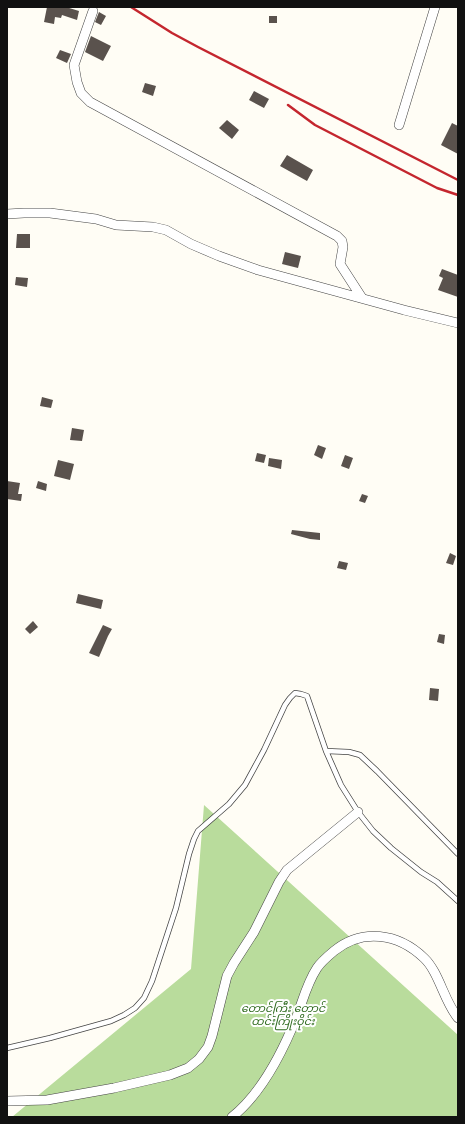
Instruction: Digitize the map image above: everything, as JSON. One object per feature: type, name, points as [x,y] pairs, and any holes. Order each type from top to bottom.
[{"type":"street","points":[[399,125],[434,7]]},
{"type":"street","points":[[93,11],[74,65],[76,82],[81,93],[90,102],[337,236],[342,241],[343,247],[340,264],[362,298]]},
{"type":"street","points":[[7,214],[24,212],[50,213],[96,220],[116,225],[153,227],[166,230],[191,244],[258,270],[458,323]]},
{"type":"street","points":[[7,1100],[48,1100],[114,1088],[170,1075],[188,1068],[199,1059],[208,1047],[212,1036],[227,976],[254,932],[279,882],[288,870],[358,812]]},
{"type":"street","points":[[232,1117],[240,1111],[259,1089],[272,1067],[286,1042],[307,986],[317,968],[342,944],[362,937],[378,936],[395,939],[413,948],[426,959],[458,1018]]},
{"type":"lane","points":[[7,1048],[50,1038],[110,1021],[135,1008],[144,998],[152,980],[176,908],[194,839],[198,831],[229,804],[245,786],[285,705],[295,694],[307,696],[326,751],[341,785],[358,812],[373,831],[392,848],[421,872],[437,882],[458,901]]},
{"type":"lane","points":[[326,751],[349,752],[360,755],[377,770],[458,854]]},
{"type":"green space","name":"တောင်ကြီး တောင် ထင်းကြိုးဝိုင်း","points":[[204,805],[458,1035],[458,1117],[12,1117],[191,969]]},
{"type":"building","points":[[47,7],[66,7],[79,11],[77,20],[62,15],[61,18],[55,17],[54,24],[44,22]]},
{"type":"building","points":[[99,12],[106,16],[101,25],[95,22]]},
{"type":"building","points":[[269,16],[277,16],[277,23],[269,23]]},
{"type":"building","points":[[91,36],[111,46],[103,61],[85,52]]},
{"type":"building","points":[[60,50],[71,54],[67,63],[56,58]]},
{"type":"building","points":[[145,83],[156,86],[153,96],[142,92]]},
{"type":"building","points":[[254,91],[269,99],[264,108],[249,100]]},
{"type":"building","points":[[227,120],[239,130],[232,139],[219,128]]},
{"type":"building","points":[[452,123],[458,126],[458,154],[441,145]]},
{"type":"building","points":[[287,155],[313,170],[307,181],[280,166]]},
{"type":"building","points":[[17,234],[30,234],[30,248],[16,248]]},
{"type":"building","points":[[285,252],[301,256],[298,268],[282,264]]},
{"type":"building","points":[[442,269],[458,275],[458,297],[438,290],[443,278],[439,276]]},
{"type":"building","points":[[16,277],[28,278],[27,287],[15,285]]},
{"type":"building","points":[[42,397],[53,400],[51,408],[40,406]]},
{"type":"building","points":[[72,428],[84,430],[82,441],[70,440]]},
{"type":"building","points":[[318,445],[326,448],[322,459],[314,455]]},
{"type":"building","points":[[257,453],[266,455],[264,463],[255,461]]},
{"type":"building","points":[[345,455],[353,458],[349,469],[341,466]]},
{"type":"building","points":[[269,458],[282,460],[281,469],[268,466]]},
{"type":"building","points":[[58,460],[74,464],[70,480],[54,476]]},
{"type":"building","points":[[7,481],[20,483],[18,494],[22,494],[21,501],[7,499]]},
{"type":"building","points":[[38,481],[47,484],[46,491],[36,488]]},
{"type":"building","points":[[362,494],[368,496],[365,503],[359,501]]},
{"type":"building","points":[[292,530],[320,533],[320,540],[291,534]]},
{"type":"building","points":[[450,553],[456,556],[453,565],[446,563]]},
{"type":"building","points":[[339,561],[348,563],[346,570],[337,568]]},
{"type":"building","points":[[78,594],[103,600],[101,609],[76,603]]},
{"type":"building","points":[[33,621],[38,627],[30,634],[25,629]]},
{"type":"building","points":[[103,625],[112,629],[99,657],[89,653]]},
{"type":"building","points":[[439,634],[445,635],[444,644],[437,642]]},
{"type":"building","points":[[430,688],[439,689],[438,701],[429,700]]},
{"type":"railway","points":[[131,7],[172,33],[198,47],[458,180]]},
{"type":"railway","points":[[288,105],[315,125],[437,188],[458,195]]}]
